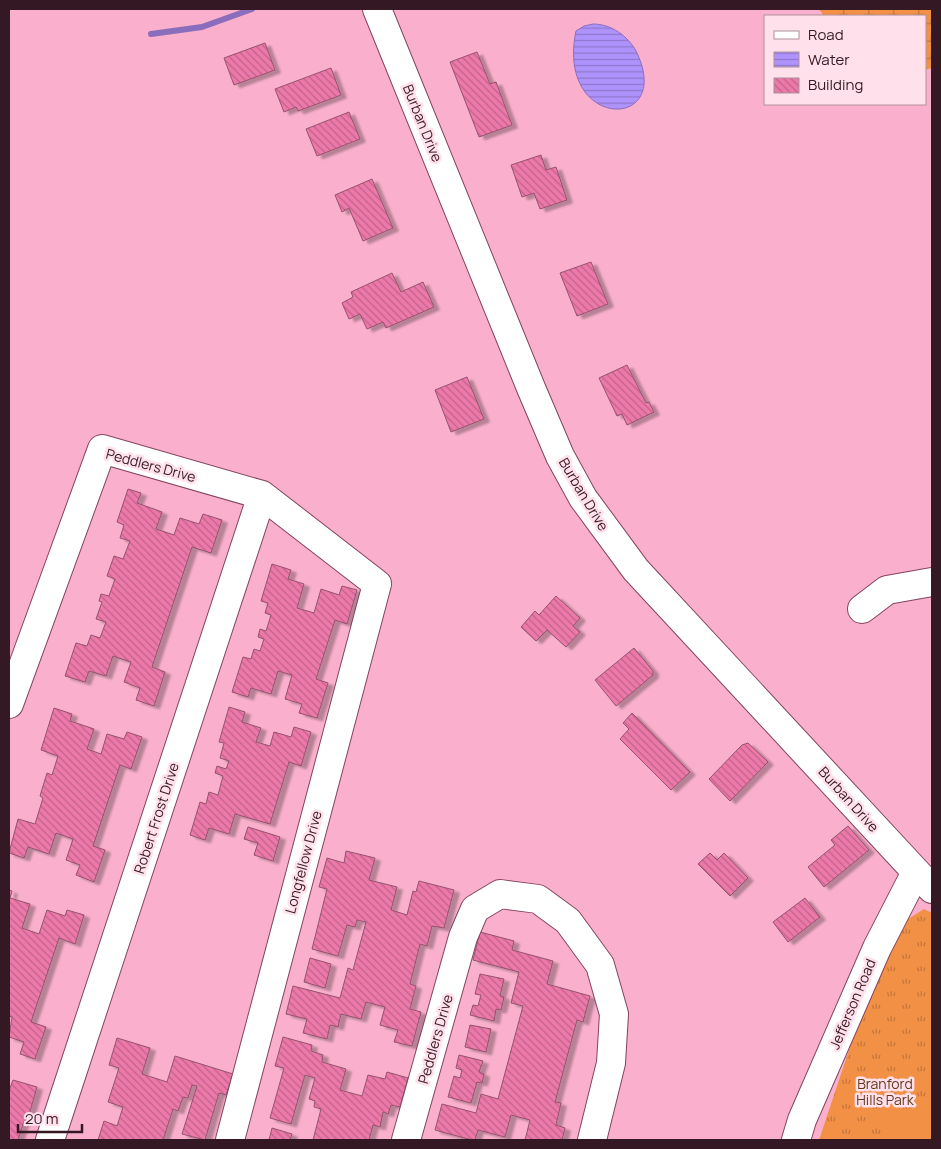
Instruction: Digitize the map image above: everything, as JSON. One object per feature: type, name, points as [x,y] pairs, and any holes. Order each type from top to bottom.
[{"type":"street","name":"Burban Drive","points":[[377,9],[531,388],[560,456],[583,498],[636,570],[924,881]]},
{"type":"street","name":"Peddlers Drive","points":[[9,704],[102,449],[262,495],[377,584]]},
{"type":"street","name":"Robert Frost Drive","points":[[50,1140],[262,495]]},
{"type":"street","points":[[862,609],[887,590],[932,582]]},
{"type":"street","name":"Longfellow Drive","points":[[230,1140],[377,584]]},
{"type":"street","name":"Jefferson Road","points":[[796,1140],[802,1120],[876,948],[924,881]]},
{"type":"street","name":"Peddlers Drive","points":[[406,1140],[463,937],[475,909],[500,894],[538,899],[568,921],[600,965],[614,1014],[611,1063],[592,1140]]},
{"type":"green space","points":[[819,9],[932,9],[932,68],[926,70],[926,15],[823,15]]},
{"type":"green space","name":"Branford Hills Park","points":[[924,909],[932,913],[932,1140],[819,1140],[856,1029],[905,921]]},
{"type":"green space","points":[[888,1107],[932,1118],[932,1140],[879,1140]]},
{"type":"water","points":[[593,24],[606,26],[618,32],[628,40],[636,51],[644,77],[641,96],[629,107],[613,109],[596,103],[582,88],[574,64],[576,31],[584,26]]},
{"type":"building","points":[[265,43],[275,70],[234,85],[224,58]]},
{"type":"building","points":[[477,52],[490,84],[496,82],[512,125],[479,137],[450,62]]},
{"type":"building","points":[[331,68],[341,95],[298,111],[296,107],[284,112],[275,89]]},
{"type":"building","points":[[349,112],[360,139],[317,156],[306,129]]},
{"type":"building","points":[[541,155],[546,170],[556,167],[567,200],[540,209],[534,193],[522,197],[511,165]]},
{"type":"building","points":[[372,179],[393,228],[363,241],[349,208],[342,212],[335,195]]},
{"type":"building","points":[[591,262],[608,304],[577,316],[560,273]]},
{"type":"building","points":[[392,273],[401,292],[423,282],[434,307],[386,328],[383,322],[367,329],[360,314],[349,319],[342,303],[353,297],[351,292]]},
{"type":"building","points":[[627,365],[646,403],[649,402],[654,412],[627,425],[622,414],[617,416],[599,378]]},
{"type":"building","points":[[467,377],[484,419],[451,432],[435,390]]},
{"type":"building","points":[[128,489],[141,493],[137,503],[162,512],[156,529],[174,535],[180,518],[199,524],[203,514],[222,520],[211,553],[192,547],[152,667],[165,672],[154,706],[136,700],[140,688],[124,682],[131,662],[113,656],[106,676],[89,671],[85,682],[65,676],[76,643],[87,646],[91,635],[100,638],[106,622],[96,619],[102,602],[99,601],[101,594],[109,596],[115,579],[107,576],[114,556],[123,559],[130,541],[120,538],[124,525],[117,522]]},
{"type":"building","points":[[272,564],[291,570],[288,579],[304,584],[297,608],[314,613],[321,589],[339,595],[342,586],[357,590],[347,624],[335,620],[316,679],[328,683],[317,718],[299,713],[302,704],[285,699],[292,675],[278,671],[271,694],[251,688],[248,697],[232,692],[243,657],[251,659],[254,649],[260,651],[264,639],[258,637],[260,629],[266,631],[271,615],[265,613],[268,603],[261,601]]},
{"type":"building","points":[[556,596],[580,618],[573,626],[580,632],[566,647],[547,630],[536,641],[521,627],[535,611],[539,615]]},
{"type":"building","points":[[634,648],[653,671],[653,675],[616,706],[595,680]]},
{"type":"building","points":[[229,707],[245,712],[242,722],[261,728],[256,742],[270,746],[274,732],[291,737],[294,727],[311,732],[301,766],[289,762],[270,824],[235,814],[229,834],[209,828],[205,840],[190,835],[200,802],[206,804],[209,792],[218,795],[223,776],[215,773],[217,766],[226,769],[229,761],[220,758],[224,743],[219,742]]},
{"type":"building","points":[[54,708],[72,714],[70,721],[94,729],[87,749],[101,754],[107,734],[124,739],[127,732],[142,737],[131,769],[120,765],[93,846],[105,850],[94,882],[76,875],[80,865],[66,860],[73,839],[56,833],[49,854],[28,847],[24,858],[9,853],[18,819],[35,824],[43,798],[40,796],[47,773],[52,775],[58,756],[41,750]]},
{"type":"building","points":[[632,713],[690,772],[671,790],[620,739],[629,729],[623,723]]},
{"type":"building","points":[[748,743],[768,762],[730,801],[709,779],[742,745]]},
{"type":"building","points":[[848,826],[869,850],[824,887],[808,867],[835,845],[831,840]]},
{"type":"building","points":[[248,827],[280,837],[273,861],[254,855],[258,843],[244,839]]},
{"type":"building","points":[[346,851],[375,858],[369,880],[397,887],[391,910],[407,915],[413,891],[416,892],[419,881],[454,890],[444,928],[432,926],[427,946],[420,944],[410,984],[416,986],[410,1009],[421,1012],[412,1046],[394,1042],[398,1030],[380,1025],[385,1007],[366,1002],[361,1019],[341,1014],[338,1027],[330,1025],[327,1039],[303,1033],[307,1019],[286,1014],[293,986],[340,998],[348,968],[353,970],[366,922],[357,920],[355,927],[347,925],[338,956],[312,949],[327,889],[319,887],[327,858],[344,863]]},
{"type":"building","points":[[710,853],[717,860],[724,853],[748,878],[730,896],[698,864]]},
{"type":"building","points":[[9,890],[12,891],[10,898],[30,904],[22,928],[39,934],[47,910],[65,916],[67,910],[84,915],[75,944],[59,938],[31,1022],[46,1027],[35,1059],[20,1054],[24,1042],[9,1037],[12,1017],[9,1016]]},
{"type":"building","points":[[805,898],[820,917],[788,942],[773,922]]},
{"type":"building","points":[[480,932],[514,941],[512,950],[553,961],[547,984],[590,996],[583,1022],[577,1020],[555,1102],[561,1103],[556,1125],[565,1128],[562,1140],[525,1140],[530,1120],[511,1115],[505,1137],[478,1130],[475,1140],[472,1140],[435,1130],[442,1104],[476,1113],[481,1094],[498,1099],[523,1006],[511,1003],[519,972],[473,960]]},
{"type":"building","points":[[310,958],[331,964],[325,988],[304,982]]},
{"type":"building","points":[[480,974],[504,979],[500,996],[504,997],[501,1010],[496,1009],[494,1021],[470,1015],[473,1005],[478,1006],[481,995],[475,994]]},
{"type":"building","points":[[470,1025],[491,1029],[486,1052],[465,1047]]},
{"type":"building","points":[[283,1037],[312,1045],[311,1051],[323,1055],[322,1062],[346,1069],[340,1090],[362,1096],[368,1075],[385,1079],[387,1072],[408,1078],[400,1107],[391,1105],[388,1114],[383,1112],[380,1127],[373,1125],[369,1140],[313,1140],[321,1109],[314,1107],[315,1101],[309,1099],[315,1078],[305,1075],[291,1124],[270,1118],[284,1068],[275,1066]]},
{"type":"building","points":[[117,1038],[150,1048],[142,1074],[167,1082],[175,1056],[233,1074],[226,1095],[219,1093],[205,1140],[182,1134],[197,1086],[192,1085],[188,1098],[183,1097],[178,1111],[173,1109],[163,1140],[98,1140],[104,1121],[117,1126],[123,1107],[108,1102],[119,1068],[109,1065]]},
{"type":"building","points":[[459,1055],[483,1061],[479,1072],[484,1074],[482,1083],[477,1082],[471,1103],[448,1097],[454,1076],[460,1078],[462,1070],[456,1068]]},
{"type":"building","points":[[13,1080],[37,1087],[27,1122],[24,1121],[18,1140],[9,1140],[9,1091]]},
{"type":"building","points":[[272,1128],[292,1134],[290,1140],[269,1140]]},
{"type":"waterway","points":[[151,34],[202,27],[252,9]]}]
